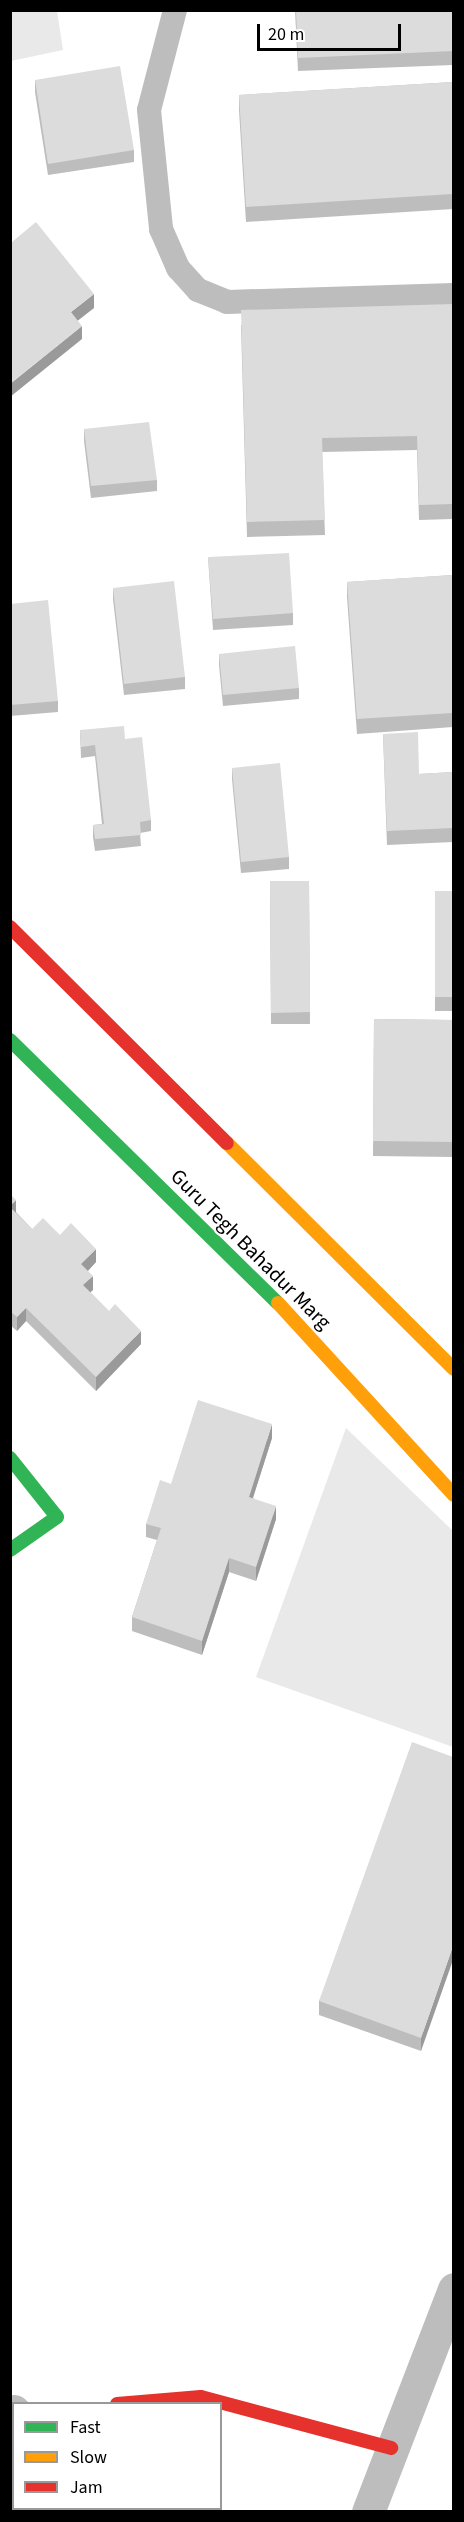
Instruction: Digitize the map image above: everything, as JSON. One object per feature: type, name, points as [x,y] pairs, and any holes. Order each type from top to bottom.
[{"type":"street","points":[[10,927],[453,1369]]},
{"type":"street","name":"Guru Tegh Bahadur Marg","points":[[10,1040],[304,1329],[453,1495]]},
{"type":"street","points":[[10,1458],[57,1517],[10,1550]]},
{"type":"street","points":[[368,2511],[391,2448],[443,2346],[453,2289]]},
{"type":"street","points":[[131,2402],[201,2397],[220,2402]]},
{"type":"street","points":[[222,2403],[391,2448]]},
{"type":"lane","points":[[176,10],[149,111],[161,229],[178,268],[198,290],[227,302],[453,295]]},
{"type":"shaded area","points":[[11,10],[57,11],[63,50],[11,61]]},
{"type":"shaded area","points":[[346,1428],[453,1531],[453,1747],[256,1677]]},
{"type":"building","points":[[296,10],[453,10],[453,51],[298,58]]},
{"type":"building","points":[[120,66],[134,150],[48,164],[35,80]]},
{"type":"building","points":[[453,82],[453,194],[246,207],[239,95]]},
{"type":"building","points":[[36,222],[94,294],[71,312],[82,326],[10,384],[10,241],[12,242]]},
{"type":"building","points":[[453,304],[453,504],[419,505],[417,436],[322,438],[325,520],[247,522],[241,310]]},
{"type":"building","points":[[149,422],[157,480],[91,486],[84,429]]},
{"type":"building","points":[[289,553],[293,613],[213,619],[208,557]]},
{"type":"building","points":[[453,575],[453,713],[357,719],[347,582]]},
{"type":"building","points":[[174,581],[185,677],[124,684],[113,588]]},
{"type":"building","points":[[48,600],[58,701],[10,705],[10,604]]},
{"type":"building","points":[[295,646],[299,688],[223,695],[219,654]]},
{"type":"building","points":[[124,726],[125,739],[142,737],[151,820],[140,822],[141,835],[95,839],[93,825],[104,824],[95,745],[81,747],[80,730]]},
{"type":"building","points":[[418,732],[419,774],[453,772],[453,828],[387,831],[383,734]]},
{"type":"building","points":[[280,763],[289,857],[241,862],[232,768]]},
{"type":"building","points":[[270,881],[309,881],[310,1012],[271,1013]]},
{"type":"building","points":[[435,891],[453,891],[453,997],[435,997]]},
{"type":"building","points":[[374,1019],[453,1020],[453,1142],[373,1141]]},
{"type":"building","points":[[10,1194],[16,1200],[10,1206]]},
{"type":"building","points":[[10,1207],[32,1229],[43,1218],[60,1235],[71,1223],[96,1249],[81,1264],[93,1276],[83,1285],[109,1311],[115,1304],[141,1331],[96,1377],[26,1308],[17,1317],[10,1311]]},
{"type":"building","points":[[198,1400],[272,1424],[249,1497],[276,1506],[256,1567],[229,1558],[202,1641],[132,1617],[161,1528],[146,1524],[160,1480],[171,1484]]},
{"type":"building","points":[[412,1742],[453,1757],[453,1946],[421,2038],[319,2001]]},
{"type":"traffic: fast","points":[[10,1040],[278,1303]]},
{"type":"traffic: fast","points":[[10,1458],[57,1517],[10,1550]]},
{"type":"traffic: slow","points":[[227,1143],[454,1369]]},
{"type":"traffic: slow","points":[[278,1303],[454,1495]]},
{"type":"traffic: jam","points":[[10,927],[227,1143]]},
{"type":"traffic: jam","points":[[141,2402],[201,2397],[220,2402]]},
{"type":"traffic: jam","points":[[222,2403],[391,2448]]}]
